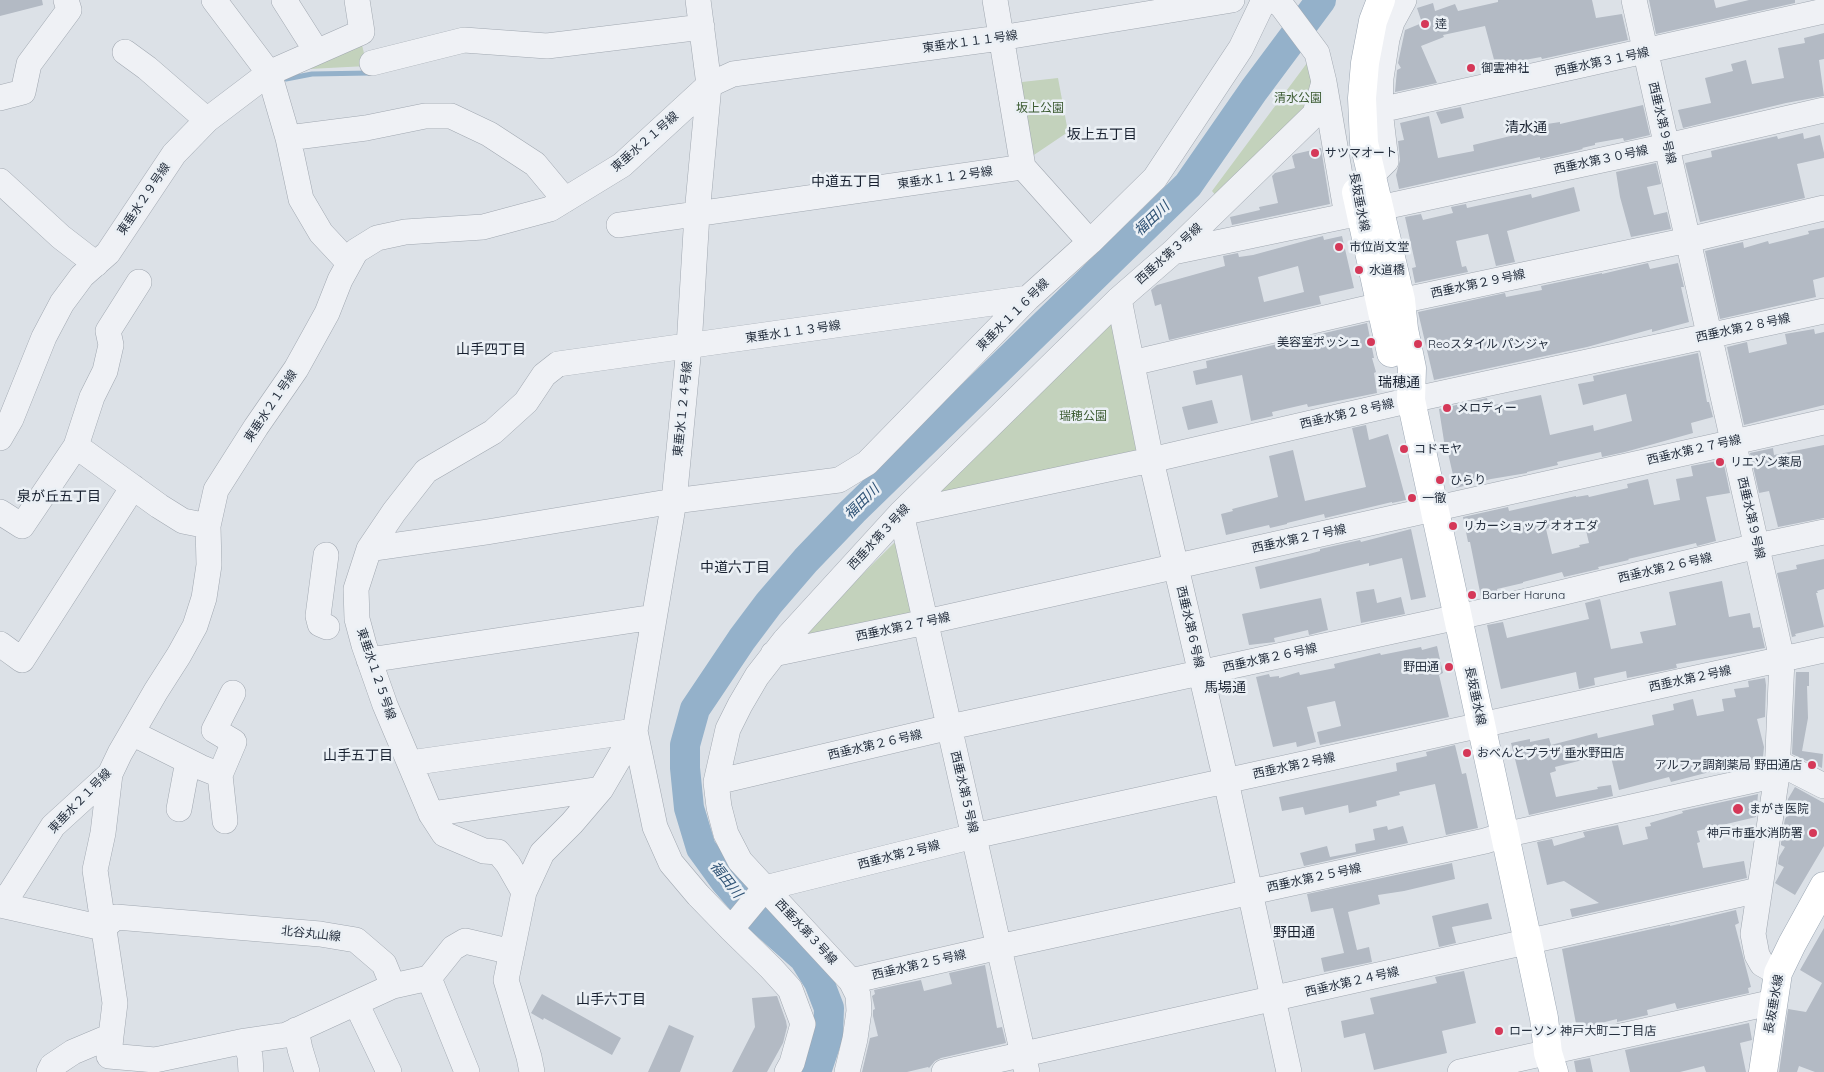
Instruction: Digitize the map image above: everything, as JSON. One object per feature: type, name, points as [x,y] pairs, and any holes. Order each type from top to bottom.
[{"type":"main road","name":"長坂垂水線","points":[[1362,212],[1371,176],[1364,143],[1362,98],[1367,11]]},
{"type":"main road","name":"長坂垂水線","points":[[1367,11],[1347,62],[1345,98],[1348,145],[1362,212],[1391,302],[1395,372],[1411,400],[1544,1018],[1549,1066]]},
{"type":"main road","name":"長坂垂水線","points":[[1763,1072],[1778,973],[1824,886]]},
{"type":"street","points":[[0,98],[23,92],[29,64],[69,10],[66,0]]},
{"type":"street","points":[[214,0],[269,73],[288,138],[301,199],[321,233],[349,263]]},
{"type":"street","points":[[284,0],[317,52]]},
{"type":"street","name":"東垂水２９号線","points":[[0,438],[10,419],[44,337],[62,303],[82,276],[108,253],[174,154],[206,120],[269,73],[362,32],[357,0]]},
{"type":"street","name":"東垂水１２４号線","points":[[635,731],[674,501],[690,347],[697,214],[709,85],[698,0]]},
{"type":"street","points":[[995,0],[1022,167],[1090,242]]},
{"type":"street","name":"東垂水１１１号線","points":[[709,85],[733,74],[1000,38],[1232,0]]},
{"type":"street","points":[[1371,176],[1386,161],[1380,110],[1381,78],[1387,39],[1392,22],[1404,0]]},
{"type":"street","name":"西垂水第９号線","points":[[1634,0],[1782,659],[1777,769],[1753,934],[1757,955],[1762,964],[1778,973]]},
{"type":"street","points":[[1273,2],[1317,54],[1362,212]]},
{"type":"street","name":"東垂水１１６号線","points":[[369,549],[487,532],[674,501],[839,480],[867,463],[1028,298],[1090,242],[1156,178],[1273,2]]},
{"type":"street","name":"西垂水第３１号線","points":[[1380,110],[1824,11]]},
{"type":"street","points":[[372,63],[464,40],[548,46],[702,26]]},
{"type":"street","points":[[124,52],[147,68],[206,120]]},
{"type":"street","name":"西垂水第３号線","points":[[847,1072],[859,1011],[858,995],[852,981],[740,861],[726,834],[719,807],[716,782],[728,730],[757,676],[773,654],[901,513],[1119,299],[1173,252],[1315,114],[1324,82]]},
{"type":"street","name":"東垂水２１号線","points":[[0,905],[11,892],[53,826],[110,774],[156,690],[195,626],[204,598],[209,565],[208,526],[216,490],[296,369],[356,251],[377,238],[405,232],[483,227],[550,209],[622,165],[709,85]]},
{"type":"street","name":"西垂水第３０号線","points":[[1173,252],[1667,146],[1824,110]]},
{"type":"street","points":[[288,138],[366,128],[425,116],[451,116],[489,134],[535,164],[565,200]]},
{"type":"street","name":"東垂水１１２号線","points":[[620,225],[1022,167]]},
{"type":"street","points":[[0,181],[29,209],[96,264]]},
{"type":"street","name":"西垂水第２９号線","points":[[1132,363],[1391,302],[1688,240],[1824,208]]},
{"type":"street","points":[[0,513],[22,526],[76,446],[92,397],[105,371],[111,345],[108,331],[139,282]]},
{"type":"street","name":"東垂水１１３号線","points":[[558,364],[690,347],[1028,298]]},
{"type":"street","name":"西垂水第６号線","points":[[1119,299],[1151,460],[1226,781],[1289,1072]]},
{"type":"street","name":"西垂水第２８号線","points":[[901,513],[1151,460],[1411,400],[1824,311]]},
{"type":"street","name":"東垂水１２５号線","points":[[524,892],[508,864],[498,852],[484,851],[444,834],[430,814],[385,705],[370,660],[357,619],[356,590],[369,549],[394,512],[426,471],[493,432],[526,402],[544,375],[558,364]]},
{"type":"street","name":"西垂水第２７号線","points":[[773,654],[1434,510],[1824,422]]},
{"type":"street","points":[[76,446],[183,521],[208,526]]},
{"type":"street","points":[[0,644],[22,660],[133,487]]},
{"type":"street","name":"西垂水第５号線","points":[[901,513],[1025,1063]]},
{"type":"street","name":"西垂水第２６号線","points":[[716,782],[1824,532]]},
{"type":"street","points":[[326,555],[318,616],[320,624],[327,627]]},
{"type":"street","points":[[370,660],[654,617]]},
{"type":"street","name":"西垂水第２号線","points":[[765,888],[974,836],[1824,650]]},
{"type":"street","points":[[225,821],[220,775],[234,742],[214,730],[233,693]]},
{"type":"street","points":[[410,763],[635,731]]},
{"type":"street","points":[[532,1072],[506,980],[524,892],[542,853],[572,823],[601,789],[635,731]]},
{"type":"street","points":[[635,731],[655,827],[671,863],[730,929],[790,989],[803,1024],[792,1063],[787,1072]]},
{"type":"street","points":[[132,733],[220,775]]},
{"type":"street","points":[[179,809],[188,761]]},
{"type":"street","points":[[1777,769],[1824,786]]},
{"type":"street","name":"西垂水第２５号線","points":[[852,981],[1249,892],[1485,842],[1504,835],[1777,769]]},
{"type":"street","points":[[110,774],[103,833],[95,870],[116,1002],[108,1056],[154,1060],[244,1041],[286,1035],[393,986],[429,978],[453,948],[465,941],[512,952]]},
{"type":"street","points":[[430,814],[601,789]]},
{"type":"street","points":[[730,929],[765,888]]},
{"type":"street","name":"西垂水第２４号線","points":[[944,1072],[1025,1063],[1273,1000],[1759,890]]},
{"type":"street","points":[[0,905],[103,928]]},
{"type":"street","name":"北谷丸山線","points":[[103,928],[116,917],[320,934],[356,940],[384,964],[393,986]]},
{"type":"street","points":[[429,978],[467,1072]]},
{"type":"street","points":[[356,1002],[389,1072]]},
{"type":"street","points":[[1460,1072],[1549,1066],[1774,1002]]},
{"type":"street","points":[[296,1030],[307,1072]]},
{"type":"street","points":[[49,1072],[52,1066],[73,1052],[111,1036]]},
{"type":"street","points":[[244,1041],[250,1056],[251,1072]]},
{"type":"green space","points":[[362,45],[367,66],[309,69]]},
{"type":"green space","name":"清水公園","points":[[1307,63],[1314,73],[1313,103],[1217,197],[1212,191]]},
{"type":"green space","name":"坂上公園","points":[[1058,78],[1068,132],[1025,161],[1013,83]]},
{"type":"green space","name":"瑞穂公園","points":[[1107,320],[1114,323],[1139,457],[933,495]]},
{"type":"green space","points":[[894,543],[901,545],[913,619],[796,640]]},
{"type":"building","points":[[0,0],[42,0],[43,5],[0,16]]},
{"type":"building","points":[[1498,0],[1592,0],[1596,18],[1622,14],[1628,40],[1496,67],[1485,26],[1443,35],[1444,37],[1421,46],[1437,83],[1395,92],[1397,70],[1401,68],[1398,63],[1405,30],[1422,23],[1417,8],[1433,3],[1435,11],[1455,4],[1458,11],[1498,2]]},
{"type":"building","points":[[1649,0],[1714,0],[1716,8],[1749,0],[1795,0],[1795,3],[1656,34]]},
{"type":"building","points":[[1824,33],[1824,59],[1819,60],[1824,96],[1786,103],[1683,128],[1678,110],[1711,103],[1705,78],[1733,71],[1731,64],[1746,60],[1752,84],[1784,78],[1778,48],[1805,43],[1804,38]]},
{"type":"building","points":[[1643,105],[1650,135],[1624,141],[1623,138],[1595,143],[1595,145],[1583,149],[1399,189],[1396,175],[1400,160],[1398,141],[1404,140],[1400,123],[1429,116],[1438,158],[1474,151],[1473,145],[1548,127],[1547,124],[1560,122],[1560,124]]},
{"type":"building","points":[[1461,107],[1464,118],[1441,124],[1436,112]]},
{"type":"building","points":[[1803,133],[1804,139],[1820,135],[1824,153],[1824,158],[1797,164],[1805,198],[1700,222],[1685,163],[1712,157],[1711,151],[1777,136],[1778,139]]},
{"type":"building","points":[[1321,148],[1330,204],[1232,225],[1230,217],[1260,210],[1259,207],[1278,203],[1272,176],[1275,173],[1295,168],[1292,156],[1295,154]]},
{"type":"building","points":[[1656,163],[1661,184],[1647,187],[1654,215],[1667,212],[1671,229],[1631,237],[1620,197],[1616,172]]},
{"type":"building","points":[[1574,187],[1580,211],[1507,231],[1515,262],[1496,266],[1488,234],[1456,241],[1462,267],[1466,266],[1468,272],[1415,283],[1412,268],[1416,267],[1405,217],[1421,214],[1423,220],[1453,213],[1451,207],[1466,204],[1467,208],[1531,194],[1532,198]]},
{"type":"building","points":[[1824,228],[1824,277],[1813,280],[1816,297],[1720,319],[1705,251],[1743,242],[1744,248],[1768,241],[1769,244],[1809,234],[1808,231]]},
{"type":"building","points":[[1323,236],[1324,240],[1342,236],[1354,288],[1319,296],[1321,304],[1169,340],[1161,304],[1155,306],[1151,290],[1157,285],[1225,266],[1223,256],[1238,253],[1239,257]],"holes":[[[1298,266],[1304,292],[1264,302],[1258,277]]]},
{"type":"building","points":[[1648,263],[1650,269],[1678,263],[1689,322],[1652,332],[1652,329],[1587,347],[1434,380],[1418,312],[1505,293],[1506,297],[1542,290],[1541,286]]},
{"type":"building","points":[[1367,323],[1376,372],[1374,373],[1377,393],[1308,407],[1307,404],[1272,412],[1273,416],[1251,421],[1242,375],[1196,385],[1193,371],[1207,368],[1206,361]]},
{"type":"building","points":[[1814,329],[1815,334],[1824,332],[1824,405],[1744,425],[1727,347],[1747,342],[1749,353],[1787,344],[1785,334]]},
{"type":"building","points":[[1698,353],[1707,402],[1709,402],[1713,417],[1691,423],[1693,433],[1625,452],[1602,457],[1601,452],[1557,462],[1558,465],[1527,473],[1491,479],[1456,488],[1448,453],[1446,454],[1439,409],[1487,398],[1489,406],[1541,395],[1550,435],[1593,425],[1594,431],[1632,421],[1626,394],[1583,405],[1578,384],[1594,381],[1593,376]]},
{"type":"building","points":[[1212,400],[1218,423],[1188,430],[1182,407]]},
{"type":"building","points":[[1366,425],[1369,440],[1388,434],[1406,500],[1325,518],[1324,514],[1270,528],[1269,525],[1226,535],[1221,514],[1233,511],[1232,509],[1278,497],[1269,456],[1293,450],[1305,501],[1366,487],[1352,428]]},
{"type":"building","points":[[1824,445],[1824,518],[1778,527],[1769,491],[1759,493],[1750,453],[1773,448],[1774,455]]},
{"type":"building","points":[[1723,460],[1730,493],[1706,497],[1716,541],[1697,546],[1696,543],[1628,559],[1598,567],[1599,569],[1564,577],[1562,572],[1497,589],[1498,593],[1481,597],[1463,517],[1508,507],[1509,511],[1576,496],[1588,495],[1589,497],[1628,488],[1627,484],[1648,479],[1654,505],[1680,500],[1676,479],[1693,476],[1691,466]],"holes":[[[1583,518],[1589,543],[1552,554],[1546,529],[1549,526]]]},
{"type":"building","points":[[1411,529],[1426,597],[1411,600],[1402,558],[1369,566],[1369,563],[1260,589],[1255,567],[1320,551],[1320,549],[1360,540],[1361,542]]},
{"type":"building","points":[[1824,559],[1824,589],[1816,593],[1824,627],[1795,634],[1796,636],[1792,637],[1777,573],[1797,569],[1796,565]]},
{"type":"building","points":[[1722,581],[1729,617],[1750,613],[1753,628],[1760,627],[1765,648],[1676,664],[1677,668],[1627,678],[1626,671],[1594,678],[1595,685],[1579,689],[1576,672],[1501,689],[1487,625],[1503,622],[1507,638],[1589,619],[1585,603],[1600,599],[1611,649],[1643,643],[1640,632],[1676,625],[1669,592]]},
{"type":"building","points":[[1374,589],[1377,603],[1401,597],[1405,614],[1361,623],[1356,592]]},
{"type":"building","points":[[1321,598],[1328,630],[1309,635],[1308,630],[1274,638],[1275,642],[1249,645],[1242,614]]},
{"type":"building","points":[[1437,646],[1443,673],[1439,675],[1449,717],[1320,745],[1317,732],[1341,726],[1335,701],[1307,707],[1316,742],[1297,747],[1296,742],[1273,747],[1256,677],[1269,674],[1270,677],[1279,676],[1279,678],[1299,672],[1300,675],[1335,668],[1334,664],[1380,653],[1381,655],[1421,647],[1422,650]]},
{"type":"building","points":[[1796,672],[1809,672],[1809,686],[1807,686],[1808,718],[1802,751],[1823,754],[1822,768],[1792,754]]},
{"type":"building","points":[[1765,678],[1765,717],[1757,719],[1764,747],[1763,757],[1741,763],[1742,768],[1726,772],[1725,768],[1671,782],[1669,777],[1619,790],[1610,753],[1555,767],[1556,771],[1550,773],[1556,797],[1611,785],[1613,796],[1529,815],[1511,743],[1549,738],[1551,745],[1597,733],[1598,738],[1654,725],[1652,715],[1674,710],[1673,704],[1693,699],[1697,716],[1724,711],[1722,699],[1736,697],[1734,689],[1749,687],[1748,681]]},
{"type":"building","points":[[1455,745],[1462,774],[1466,773],[1478,828],[1446,835],[1435,784],[1399,792],[1400,795],[1376,801],[1377,806],[1349,813],[1348,805],[1305,815],[1303,807],[1282,811],[1279,797],[1397,771],[1396,763],[1427,756],[1426,752]]},
{"type":"building","points":[[1795,787],[1824,803],[1824,846],[1795,895],[1775,883],[1784,867],[1778,864],[1779,857],[1785,847],[1781,845],[1781,842],[1790,828],[1784,824],[1794,805],[1788,799]]},
{"type":"building","points":[[1758,794],[1756,817],[1697,831],[1700,842],[1697,843],[1703,868],[1744,861],[1747,878],[1572,917],[1570,909],[1599,903],[1564,881],[1547,885],[1537,842],[1552,839],[1554,846],[1585,837],[1583,832],[1618,825],[1623,845],[1648,839],[1645,827],[1651,826],[1650,823],[1683,813],[1682,811]]},
{"type":"building","points":[[1387,826],[1388,830],[1403,826],[1408,843],[1304,866],[1300,853],[1327,846],[1330,857],[1356,852],[1355,844],[1375,840],[1373,829]]},
{"type":"building","points":[[1452,863],[1455,879],[1378,895],[1380,904],[1348,912],[1357,950],[1369,947],[1372,962],[1324,972],[1321,958],[1344,953],[1333,908],[1311,912],[1307,894]]},
{"type":"building","points":[[1488,903],[1492,919],[1452,927],[1456,943],[1439,947],[1432,916]]},
{"type":"building","points":[[1736,910],[1739,923],[1735,925],[1751,987],[1748,988],[1749,993],[1677,1009],[1675,1003],[1647,1010],[1648,1015],[1617,1022],[1617,1019],[1577,1029],[1562,949]]},
{"type":"building","points":[[1824,928],[1824,1072],[1815,1072],[1799,1066],[1797,1072],[1779,1072],[1788,1009],[1806,1012],[1822,983],[1800,970]]},
{"type":"building","points":[[985,965],[997,1028],[1002,1027],[1006,1043],[941,1058],[935,1061],[929,1068],[907,1072],[862,1072],[870,1038],[878,1036],[873,1016],[873,1010],[875,1009],[872,996],[875,994],[874,990],[921,980],[924,991],[952,984],[949,973]]},
{"type":"building","points":[[1464,971],[1476,1023],[1442,1031],[1447,1053],[1374,1070],[1365,1033],[1344,1038],[1341,1021],[1374,1014],[1370,998],[1437,983],[1435,977]]},
{"type":"building","points":[[542,994],[621,1038],[612,1055],[544,1018],[543,1020],[531,1013]]},
{"type":"building","points":[[777,996],[787,1027],[783,1043],[767,1072],[732,1072],[755,1027],[752,998]]},
{"type":"building","points":[[1749,1023],[1752,1040],[1740,1043],[1746,1072],[1706,1072],[1704,1066],[1680,1072],[1630,1072],[1625,1050]]},
{"type":"building","points":[[669,1025],[694,1036],[680,1072],[648,1072]]},
{"type":"building","points":[[1590,1058],[1593,1072],[1576,1072],[1574,1061]]},
{"type":"waterway","name":"福田川","points":[[816,1072],[828,1036],[829,1008],[819,982],[804,958],[751,911],[725,881],[701,848],[689,808],[685,768],[685,745],[695,709],[742,639],[769,603],[806,560],[853,511],[1188,185],[1254,90],[1321,0]]},
{"type":"waterway","points":[[286,79],[312,74],[370,73]]},
{"type":"place","name":"逹","points":[[1425,24]]},
{"type":"place","name":"御霊神社","points":[[1471,68]]},
{"type":"place","name":"サツマオート","points":[[1315,153]]},
{"type":"place","name":"市位尚文堂","points":[[1339,247]]},
{"type":"place","name":"水道橋","points":[[1359,270]]},
{"type":"place","name":"美容室ポッシュ","points":[[1371,342]]},
{"type":"place","name":"Reoスタイル パンジャ","points":[[1418,344]]},
{"type":"place","name":"メロディー","points":[[1447,408]]},
{"type":"place","name":"コドモヤ","points":[[1404,449]]},
{"type":"place","name":"リエゾン薬局","points":[[1720,462]]},
{"type":"place","name":"ひらり","points":[[1440,480]]},
{"type":"place","name":"一徹","points":[[1412,498]]},
{"type":"place","name":"リカーショップ オオエダ","points":[[1453,526]]},
{"type":"place","name":"Barber Haruna","points":[[1472,595]]},
{"type":"place","name":"野田通","points":[[1449,667]]},
{"type":"place","name":"おべんとプラザ 垂水野田店","points":[[1467,753]]},
{"type":"place","name":"アルファ調剤薬局 野田通店","points":[[1812,765]]},
{"type":"place","name":"まがき医院","points":[[1738,809]]},
{"type":"place","name":"神戸市垂水消防署","points":[[1813,833]]},
{"type":"place","name":"ローソン 神戸大町二丁目店","points":[[1499,1031]]},
{"type":"district","name":"清水通","points":[[1526,128]]},
{"type":"district","name":"坂上五丁目","points":[[1102,135]]},
{"type":"district","name":"中道五丁目","points":[[846,182]]},
{"type":"district","name":"山手四丁目","points":[[491,350]]},
{"type":"district","name":"瑞穂通","points":[[1399,383]]},
{"type":"district","name":"泉が丘五丁目","points":[[59,497]]},
{"type":"district","name":"中道六丁目","points":[[735,568]]},
{"type":"district","name":"馬場通","points":[[1225,688]]},
{"type":"district","name":"山手五丁目","points":[[358,756]]},
{"type":"district","name":"野田通","points":[[1294,933]]},
{"type":"district","name":"山手六丁目","points":[[611,1000]]}]
